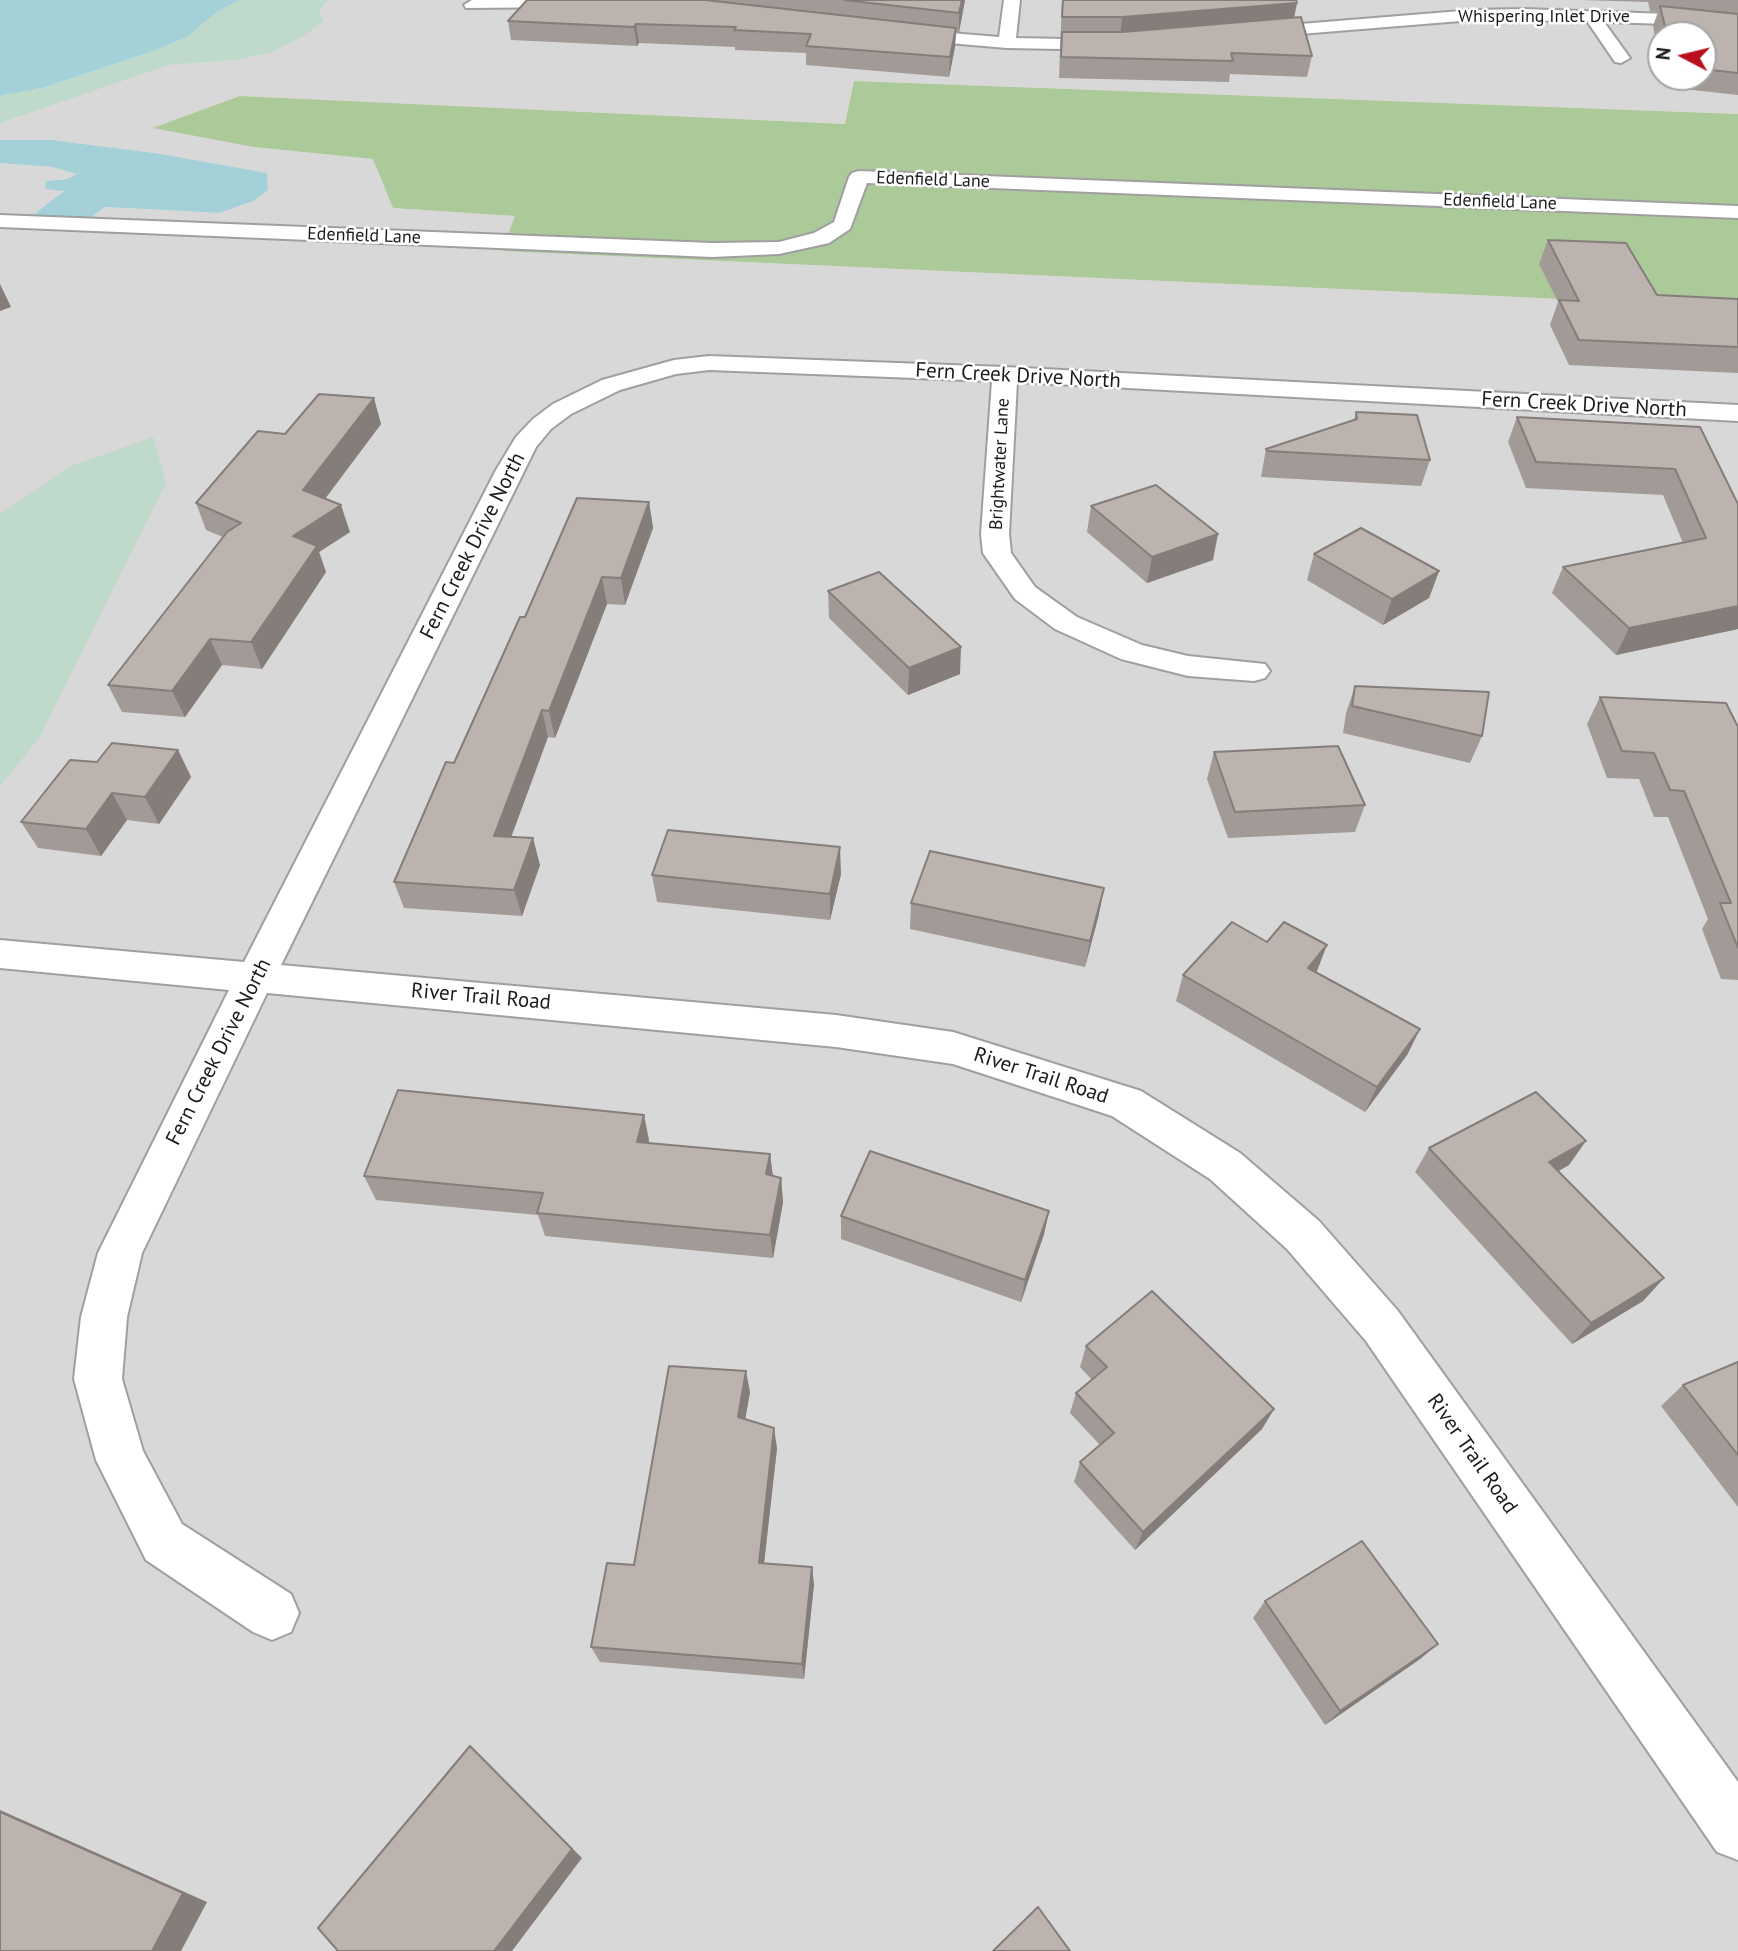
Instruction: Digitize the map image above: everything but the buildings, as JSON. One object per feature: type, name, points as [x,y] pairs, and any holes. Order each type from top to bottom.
[{"type":"street","points":[[1007,43],[1012,0]]},
{"type":"street","points":[[472,5],[596,2]]},
{"type":"street","name":"Whispering Inlet Drive","points":[[1239,34],[1472,15],[1591,15],[1738,27]]},
{"type":"street","points":[[1591,15],[1621,58]]},
{"type":"street","points":[[881,31],[1007,43],[1131,44]]},
{"type":"street","name":"Edenfield Lane","points":[[0,221],[712,250],[779,248],[821,238],[843,225],[859,177],[1738,212]]},
{"type":"street","name":"Fern Creek Drive North","points":[[272,1613],[164,1542],[121,1460],[98,1379],[104,1317],[120,1253],[509,470],[525,443],[542,424],[562,409],[611,385],[674,367],[706,363],[1005,374],[1738,413]]},
{"type":"street","name":"Brightwater Lane","points":[[1005,374],[995,534],[997,553],[1025,593],[1066,623],[1132,652],[1188,666],[1254,671]]},
{"type":"street","name":"River Trail Road","points":[[0,954],[257,976],[881,1037],[953,1048],[1126,1103],[1225,1166],[1303,1236],[1382,1326],[1738,1831]]},
{"type":"shaded area","points":[[329,0],[1738,0],[1738,114],[854,81],[846,124],[240,96],[254,147],[374,159],[393,208],[516,216],[502,251],[1738,307],[1738,1951],[0,1951],[0,163],[52,167],[78,174],[67,179],[46,181],[45,189],[64,190],[56,198],[87,220],[105,207],[219,213],[155,153],[52,140],[0,140],[0,123],[170,65],[236,60],[270,53]]},
{"type":"green space","points":[[240,0],[329,0],[319,10],[323,21],[305,35],[270,53],[236,60],[170,65],[0,123],[0,96],[46,87],[151,52],[187,37],[217,12]]},
{"type":"green space","points":[[854,81],[1738,114],[1738,307],[502,251],[515,216],[393,208],[373,159],[254,147],[153,128],[240,96],[845,124]]},
{"type":"green space","points":[[153,437],[166,483],[39,738],[0,786],[0,514],[71,466]]},
{"type":"water","points":[[0,0],[240,0],[217,12],[187,37],[151,52],[46,87],[0,96]]},
{"type":"water","points":[[0,140],[52,140],[155,153],[267,173],[268,190],[253,201],[219,213],[105,207],[87,220],[32,216],[64,191],[45,189],[46,181],[67,179],[77,174],[52,167],[0,163]]}]
